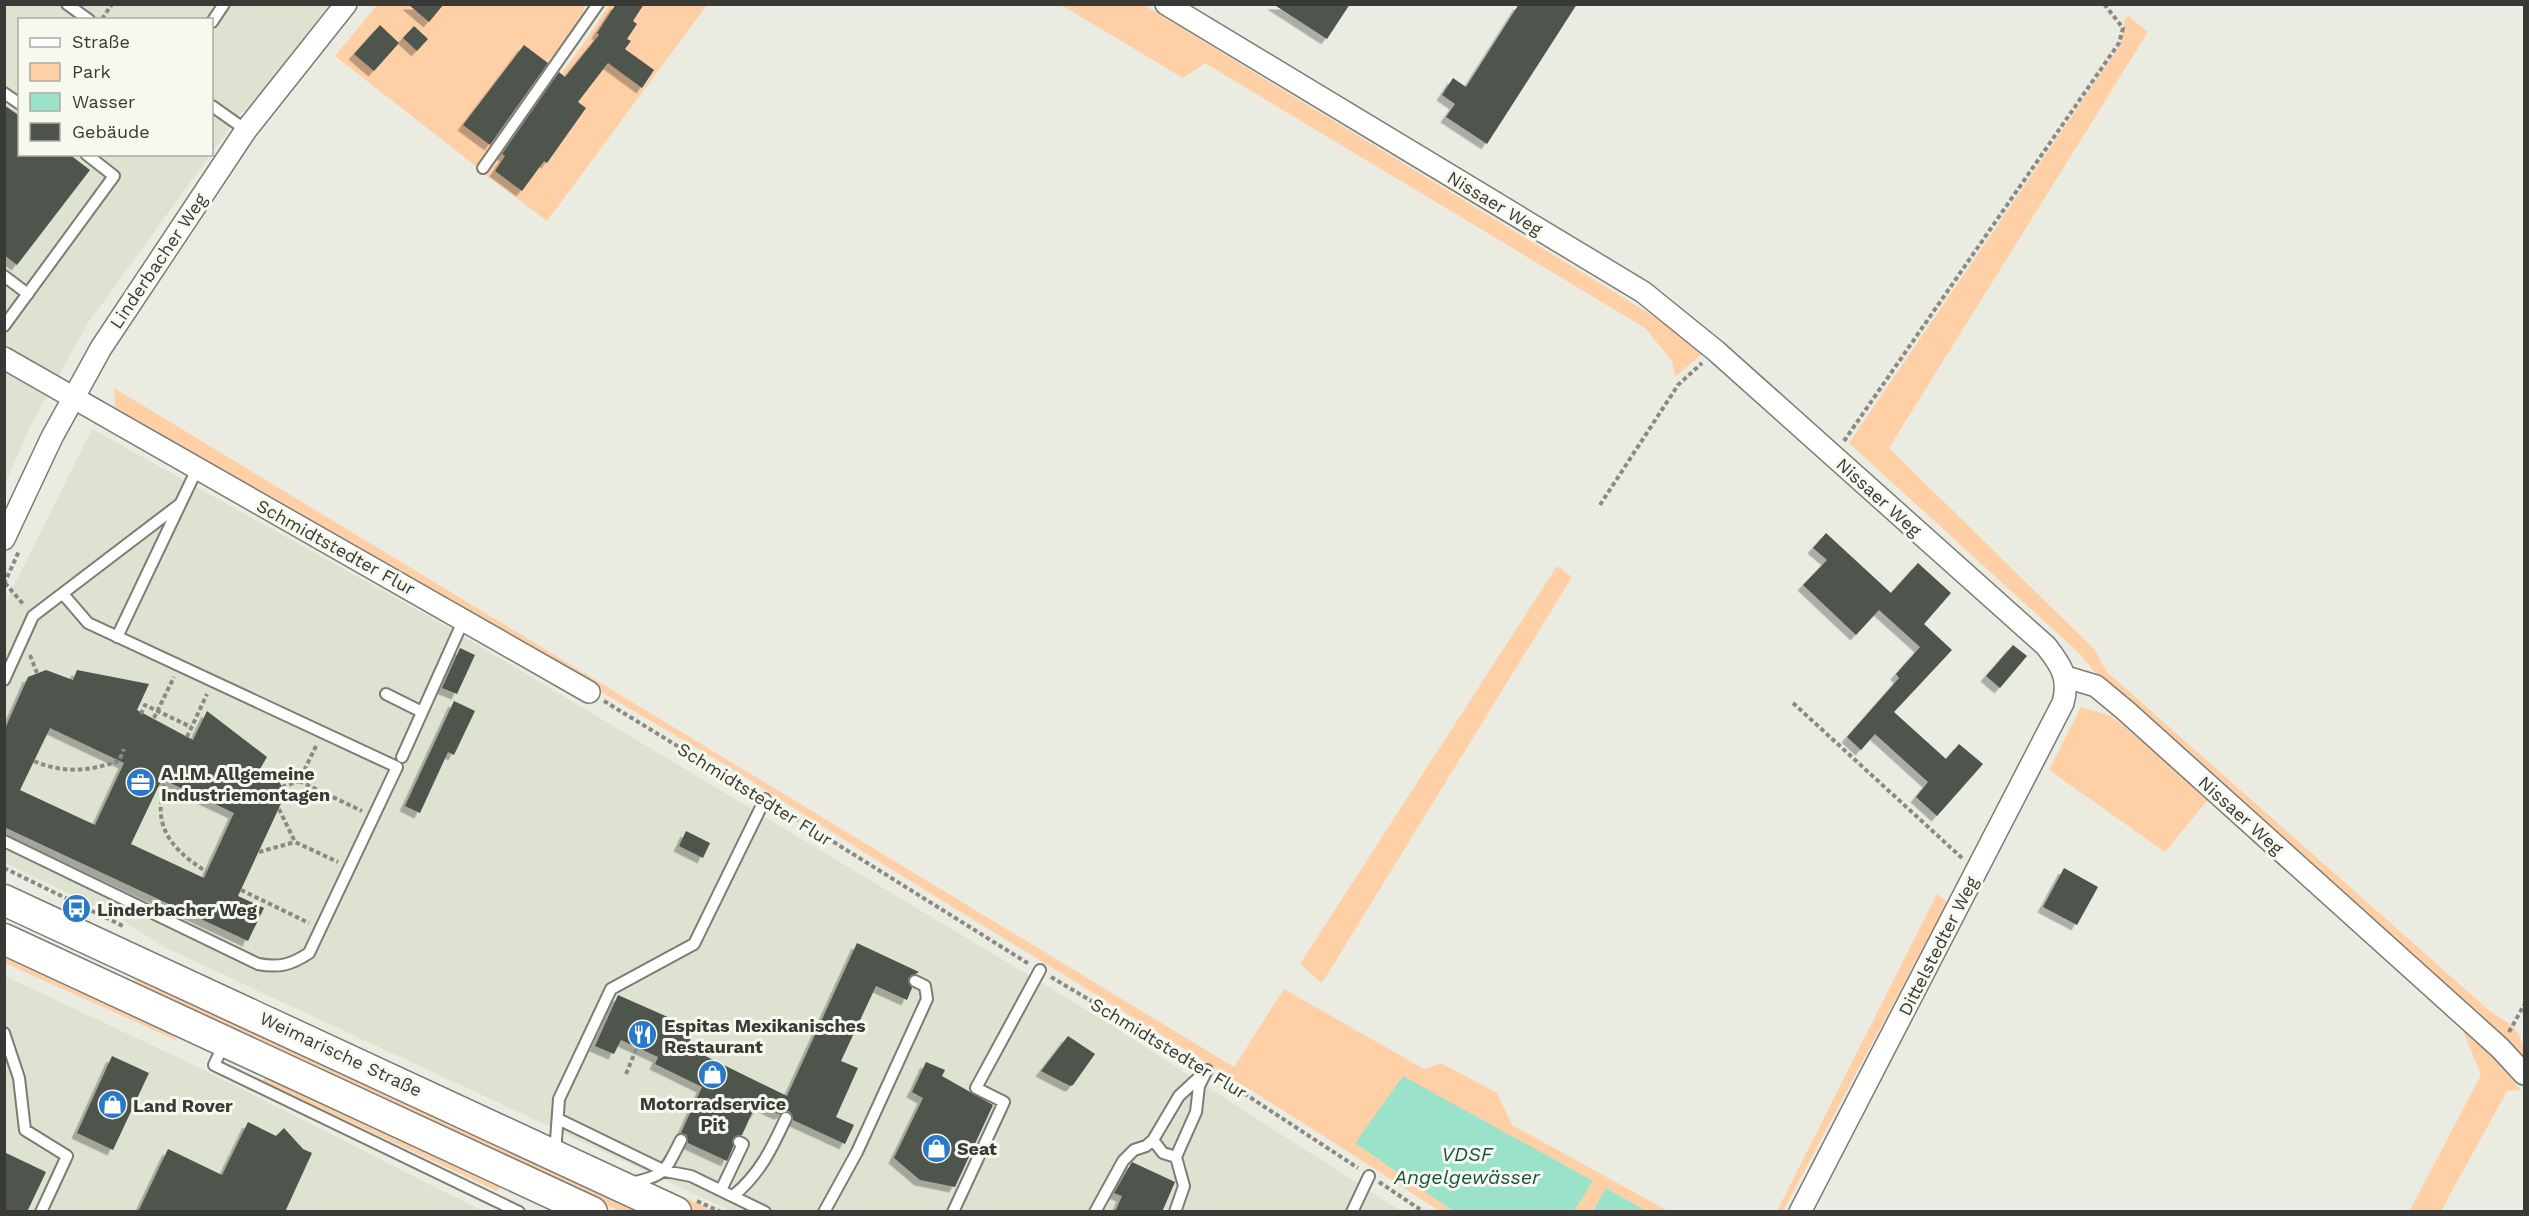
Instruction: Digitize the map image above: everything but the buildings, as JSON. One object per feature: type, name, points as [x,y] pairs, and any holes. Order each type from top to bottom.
[{"type":"main road","name":"Weimarische Straße","points":[[4,900],[676,1212]]},
{"type":"main road","name":"Weimarische Straße","points":[[4,939],[226,1040],[592,1212]]},
{"type":"street","name":"Linderbacher Weg","points":[[4,539],[72,399],[101,348],[246,130],[346,4]]},
{"type":"street","name":"Nissaer Weg","points":[[1166,4],[1643,292],[1716,351],[2046,646],[2066,677],[2096,686],[2126,711],[2500,1048],[2524,1074]]},
{"type":"street","name":"Schmidtstedter Flur","points":[[4,358],[72,399],[464,618],[590,692]]},
{"type":"street","name":"Dittelstedter Weg","points":[[1800,1212],[2063,703],[2066,677]]},
{"type":"lane","points":[[67,4],[86,18]]},
{"type":"lane","points":[[213,20],[224,4]]},
{"type":"lane","points":[[483,168],[598,4]]},
{"type":"lane","points":[[4,93],[18,103]]},
{"type":"lane","points":[[213,107],[246,130]]},
{"type":"lane","points":[[4,326],[114,176],[89,156]]},
{"type":"lane","points":[[4,276],[28,294]]},
{"type":"lane","points":[[117,637],[197,469]]},
{"type":"lane","points":[[4,680],[33,616],[180,504]]},
{"type":"lane","points":[[4,841],[258,963],[277,967],[295,963],[309,953],[397,767],[88,623],[63,594]]},
{"type":"lane","points":[[402,757],[464,618]]},
{"type":"lane","points":[[386,694],[422,711]]},
{"type":"lane","points":[[555,1154],[559,1099],[611,989],[694,944],[765,799]]},
{"type":"lane","points":[[953,1212],[1004,1102],[976,1088],[1040,970]]},
{"type":"lane","points":[[824,1212],[857,1152],[927,999],[925,986],[915,981]]},
{"type":"lane","points":[[4,1033],[19,1078],[25,1130],[67,1156],[41,1212]]},
{"type":"lane","points":[[226,1040],[214,1065],[519,1212]]},
{"type":"lane","points":[[1095,1212],[1124,1161],[1134,1150],[1146,1146],[1153,1140],[1179,1096],[1207,1070]]},
{"type":"lane","points":[[1175,1212],[1184,1186],[1176,1157],[1196,1112],[1199,1086],[1207,1070]]},
{"type":"lane","points":[[733,1196],[753,1178],[764,1162],[786,1118]]},
{"type":"lane","points":[[558,1119],[665,1171],[691,1176],[765,1212]]},
{"type":"lane","points":[[621,1185],[650,1179],[665,1171],[681,1140]]},
{"type":"lane","points":[[1153,1140],[1163,1153],[1176,1157]]},
{"type":"lane","points":[[721,1190],[743,1144],[739,1142]]},
{"type":"lane","points":[[1352,1212],[1370,1176]]},
{"type":"path","points":[[103,18],[112,4]]},
{"type":"path","points":[[1833,456],[2120,43],[2123,28],[2104,4]]},
{"type":"path","points":[[1600,505],[1678,385],[1716,351]]},
{"type":"path","points":[[4,583],[33,616]]},
{"type":"path","points":[[154,718],[179,666]]},
{"type":"path","points":[[187,737],[213,682]]},
{"type":"path","name":"Schmidtstedter Flur","points":[[590,692],[1040,970],[1207,1070],[1424,1212]]},
{"type":"path","points":[[1793,703],[1962,859]]},
{"type":"path","points":[[141,714],[145,705],[191,728]]},
{"type":"path","points":[[282,787],[299,781],[322,733]]},
{"type":"path","points":[[34,761],[45,766],[77,771],[93,770],[119,761],[124,749]]},
{"type":"path","points":[[171,771],[159,800],[165,832],[171,844],[207,872]]},
{"type":"path","points":[[299,781],[374,817]]},
{"type":"path","points":[[279,809],[295,842],[349,868]]},
{"type":"path","points":[[259,852],[295,842]]},
{"type":"path","points":[[241,890],[321,928]]},
{"type":"path","points":[[2500,1048],[2524,1005]]},
{"type":"path","points":[[626,1074],[637,1047]]},
{"type":"shaded area","points":[[5,5],[337,5],[248,114],[242,111],[213,152],[213,18],[18,18],[18,156],[209,156],[88,323],[32,423],[5,484]]},
{"type":"shaded area","points":[[92,429],[448,627],[1087,1010],[1401,1211],[731,1211],[164,947],[116,916],[5,863],[4,606]]},
{"type":"shaded area","points":[[5,976],[198,1067],[483,1211],[5,1212]]},
{"type":"green space","points":[[377,5],[585,5],[582,16],[477,167],[335,56]]},
{"type":"green space","points":[[609,5],[707,5],[547,221],[486,175],[587,39]]},
{"type":"green space","points":[[1061,5],[1144,5],[1668,325],[1704,352],[1675,377],[1672,361],[1645,328],[1205,63],[1183,78]]},
{"type":"green space","points":[[2128,16],[2148,32],[1889,448],[2094,649],[2107,672],[2491,1012],[2511,1025],[2522,1042],[2524,1058],[2098,676],[2079,653],[1849,443],[2121,44],[2124,22]]},
{"type":"green space","points":[[114,388],[1234,1067],[1284,989],[1424,1069],[1441,1063],[1497,1093],[1512,1125],[1668,1211],[1646,1211],[1606,1188],[1593,1211],[1574,1211],[1592,1181],[1355,1143],[1453,1211],[1439,1211],[1263,1098],[731,768],[115,407]]},
{"type":"green space","points":[[1557,566],[1572,577],[1322,983],[1300,964]]},
{"type":"green space","points":[[2081,707],[2111,716],[2210,797],[2165,852],[2049,770]]},
{"type":"green space","points":[[1937,894],[1947,902],[1783,1211],[1777,1211]]},
{"type":"green space","points":[[5,950],[158,1020],[178,1041],[5,963]]},
{"type":"green space","points":[[138,976],[647,1211],[619,1211],[134,986],[134,979]]},
{"type":"green space","points":[[2458,1019],[2521,1090],[2507,1091],[2441,1211],[2409,1212],[2481,1075]]},
{"type":"green space","points":[[271,1072],[458,1159],[500,1187],[497,1191],[262,1081]]},
{"type":"green space","points":[[660,1186],[714,1211],[694,1211],[646,1189]]},
{"type":"water","name":"VDSF Angelgewässer","points":[[1403,1076],[1593,1181],[1574,1211],[1453,1211],[1355,1143]]},
{"type":"water","points":[[1606,1188],[1646,1211],[1593,1211]]},
{"type":"place","name":"A.I.M. Allgemeine Industriemontagen","points":[[140,783]]},
{"type":"place","name":"Linderbacher Weg","points":[[76,909]]},
{"type":"place","name":"Espitas Mexikanisches Restaurant","points":[[643,1035]]},
{"type":"place","name":"Motorradservice Pit","points":[[713,1074]]},
{"type":"place","name":"Land Rover","points":[[112,1105]]},
{"type":"place","name":"Seat","points":[[936,1148]]}]
